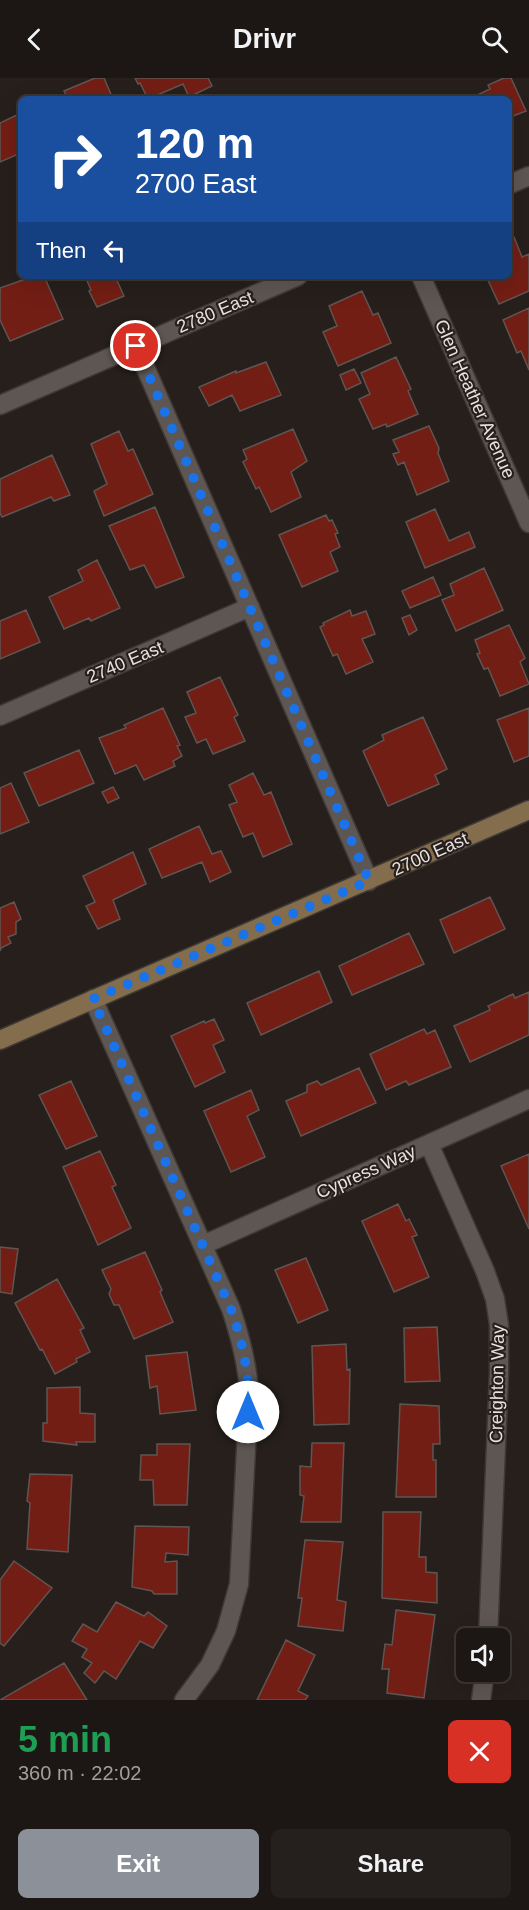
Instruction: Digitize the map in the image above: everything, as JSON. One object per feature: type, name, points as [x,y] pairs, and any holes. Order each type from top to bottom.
[{"type":"street","points":[[512,183],[529,176]]},
{"type":"street","name":"2780 East","points":[[0,405],[291,279]]},
{"type":"street","name":"Glen Heather Avenue","points":[[422,279],[529,523]]},
{"type":"street","points":[[136,346],[369,881]]},
{"type":"street","name":"2740 East","points":[[0,716],[250,607]]},
{"type":"street","name":"2700 East","points":[[0,1040],[529,810]]},
{"type":"street","points":[[93,999],[203,1245],[238,1331],[247,1367],[249,1391],[239,1584],[226,1631],[210,1665],[184,1700]]},
{"type":"street","name":"Cypress Way","points":[[203,1245],[529,1099]]},
{"type":"street","name":"Creighton Way","points":[[429,1144],[495,1299],[499,1325],[500,1373],[488,1628]]},
{"type":"street","points":[[481,1700],[483,1682]]},
{"type":"building","points":[[95,78],[104,78],[112,96],[66,96],[64,91]]},
{"type":"building","points":[[135,78],[208,78],[212,86],[191,96],[189,96],[183,84],[155,96],[146,96],[140,83],[138,84]]},
{"type":"building","points":[[504,78],[511,78],[526,111],[512,116],[512,96],[475,96],[490,89],[488,85]]},
{"type":"building","points":[[18,114],[18,154],[0,162],[0,123]]},
{"type":"building","points":[[514,237],[522,257],[529,254],[529,291],[499,304],[487,279],[512,279],[512,238]]},
{"type":"building","points":[[26,279],[45,279],[63,319],[10,341],[0,320],[0,288]]},
{"type":"building","points":[[86,279],[116,279],[124,296],[97,307],[89,291],[91,290]]},
{"type":"building","points":[[362,291],[373,315],[378,313],[391,343],[338,366],[323,332],[337,326],[329,306]]},
{"type":"building","points":[[529,308],[529,370],[521,351],[517,353],[503,320]]},
{"type":"building","points":[[396,357],[411,389],[408,391],[418,414],[387,427],[386,424],[373,429],[359,399],[370,394],[361,373]]},
{"type":"building","points":[[266,362],[281,395],[240,411],[232,395],[209,406],[199,387],[236,371],[236,373]]},
{"type":"building","points":[[354,369],[361,383],[346,390],[340,375]]},
{"type":"building","points":[[429,426],[439,448],[438,453],[449,481],[417,495],[404,462],[398,465],[393,454],[399,452],[393,440]]},
{"type":"building","points":[[293,429],[307,461],[291,472],[301,497],[271,512],[259,487],[256,489],[243,462],[247,459],[243,450]]},
{"type":"building","points":[[119,431],[128,451],[133,449],[153,494],[104,516],[94,491],[107,484],[91,444]]},
{"type":"building","points":[[52,455],[70,495],[54,501],[51,497],[2,517],[0,479]]},
{"type":"building","points":[[155,507],[184,577],[156,588],[144,565],[130,570],[109,526]]},
{"type":"building","points":[[435,509],[449,541],[469,532],[475,547],[425,568],[406,522]]},
{"type":"building","points":[[326,515],[329,521],[332,520],[338,533],[335,534],[340,547],[330,552],[338,571],[302,587],[279,535]]},
{"type":"building","points":[[97,560],[120,608],[91,621],[89,618],[64,629],[49,597],[83,581],[78,570]]},
{"type":"building","points":[[484,568],[503,610],[456,631],[442,600],[454,595],[450,584]]},
{"type":"building","points":[[433,577],[441,595],[410,608],[402,591]]},
{"type":"building","points":[[26,610],[40,642],[0,659],[0,621]]},
{"type":"building","points":[[350,610],[352,616],[366,611],[375,634],[362,639],[373,662],[346,674],[337,654],[333,656],[320,627],[324,625],[323,623]]},
{"type":"building","points":[[410,615],[417,630],[409,635],[402,618]]},
{"type":"building","points":[[509,625],[525,658],[520,662],[529,684],[500,696],[488,668],[484,669],[477,654],[480,653],[475,640]]},
{"type":"building","points":[[220,677],[238,715],[234,717],[245,741],[213,754],[206,739],[197,743],[185,717],[196,713],[187,692]]},
{"type":"building","points":[[163,708],[180,745],[177,746],[182,756],[173,761],[175,766],[144,780],[136,765],[115,774],[99,738],[126,728],[124,725]]},
{"type":"building","points":[[529,708],[529,756],[514,762],[497,720]]},
{"type":"building","points":[[423,717],[447,769],[435,775],[439,784],[388,806],[363,751],[384,740],[382,735]]},
{"type":"building","points":[[79,750],[94,783],[39,806],[24,773]]},
{"type":"building","points":[[253,773],[264,795],[271,792],[292,844],[263,857],[253,833],[243,837],[229,805],[237,802],[229,785]]},
{"type":"building","points":[[11,783],[29,822],[0,834],[0,788]]},
{"type":"building","points":[[113,787],[119,798],[108,803],[102,792]]},
{"type":"building","points":[[199,826],[212,854],[221,851],[231,872],[210,882],[202,862],[162,878],[149,849]]},
{"type":"building","points":[[133,852],[146,884],[113,900],[120,919],[98,929],[86,906],[95,902],[83,876]]},
{"type":"building","points":[[490,897],[505,929],[454,953],[440,920]]},
{"type":"building","points":[[14,902],[21,919],[16,922],[16,934],[8,937],[11,943],[1,948],[0,951],[0,908]]},
{"type":"building","points":[[409,933],[424,964],[352,995],[339,966]]},
{"type":"building","points":[[319,971],[332,1002],[261,1035],[247,1003]]},
{"type":"building","points":[[529,992],[529,1035],[470,1062],[454,1026],[490,1010],[488,1006],[513,994],[515,998]]},
{"type":"building","points":[[214,1019],[224,1040],[213,1045],[225,1072],[195,1087],[171,1036],[204,1021],[205,1023]]},
{"type":"building","points":[[424,1029],[427,1034],[435,1030],[451,1067],[409,1085],[406,1081],[386,1090],[370,1054]]},
{"type":"building","points":[[359,1068],[376,1103],[301,1136],[286,1101],[307,1092],[307,1085],[317,1081],[321,1085]]},
{"type":"building","points":[[71,1081],[97,1136],[66,1149],[39,1095]]},
{"type":"building","points":[[251,1090],[259,1110],[247,1116],[265,1157],[231,1172],[204,1111]]},
{"type":"building","points":[[100,1151],[116,1185],[112,1187],[131,1228],[98,1245],[63,1167]]},
{"type":"building","points":[[529,1154],[529,1229],[501,1166]]},
{"type":"building","points":[[398,1204],[406,1221],[409,1219],[417,1235],[412,1237],[429,1277],[394,1292],[362,1221]]},
{"type":"building","points":[[0,1247],[18,1249],[12,1294],[0,1292]]},
{"type":"building","points":[[145,1252],[173,1322],[134,1339],[119,1305],[114,1305],[109,1294],[111,1289],[102,1270]]},
{"type":"building","points":[[306,1258],[328,1310],[298,1323],[275,1270]]},
{"type":"building","points":[[57,1279],[84,1328],[80,1330],[90,1352],[55,1374],[15,1303]]},
{"type":"building","points":[[437,1327],[440,1381],[405,1382],[404,1328]]},
{"type":"building","points":[[346,1344],[347,1370],[350,1369],[349,1424],[314,1425],[312,1346]]},
{"type":"building","points":[[187,1352],[196,1410],[160,1414],[157,1386],[150,1388],[146,1356]]},
{"type":"building","points":[[80,1387],[80,1413],[95,1414],[95,1442],[76,1442],[77,1445],[43,1441],[43,1423],[47,1423],[47,1388]]},
{"type":"building","points":[[400,1404],[439,1406],[440,1444],[433,1444],[433,1460],[436,1460],[436,1497],[396,1497]]},
{"type":"building","points":[[312,1443],[344,1443],[341,1522],[301,1522],[304,1496],[300,1495],[300,1466],[311,1467]]},
{"type":"building","points":[[157,1444],[190,1444],[187,1505],[154,1505],[153,1480],[140,1480],[141,1455],[157,1455]]},
{"type":"building","points":[[30,1474],[72,1475],[68,1552],[27,1549],[30,1503],[27,1501]]},
{"type":"building","points":[[383,1512],[421,1512],[419,1557],[426,1557],[426,1572],[437,1573],[437,1603],[382,1598]]},
{"type":"building","points":[[135,1526],[189,1527],[188,1555],[166,1553],[165,1562],[177,1561],[177,1594],[154,1594],[152,1591],[132,1587]]},
{"type":"building","points":[[305,1540],[343,1542],[337,1600],[346,1602],[343,1631],[298,1626],[302,1598],[298,1598]]},
{"type":"building","points":[[14,1561],[52,1588],[4,1646],[0,1643],[0,1580]]},
{"type":"building","points":[[116,1602],[144,1616],[148,1612],[167,1626],[153,1648],[140,1641],[116,1679],[104,1671],[95,1683],[84,1673],[92,1663],[82,1657],[87,1649],[72,1641],[83,1624],[97,1632]]},
{"type":"building","points":[[396,1610],[435,1615],[424,1698],[387,1693],[389,1669],[382,1669],[385,1644],[392,1645]]},
{"type":"building","points":[[286,1640],[315,1655],[298,1691],[308,1696],[305,1700],[257,1700]]},
{"type":"building","points":[[64,1663],[87,1700],[0,1700]]},
{"type":"route","points":[[136,346],[369,881],[93,999],[231,1309],[244,1348],[249,1391],[248,1412]]}]
